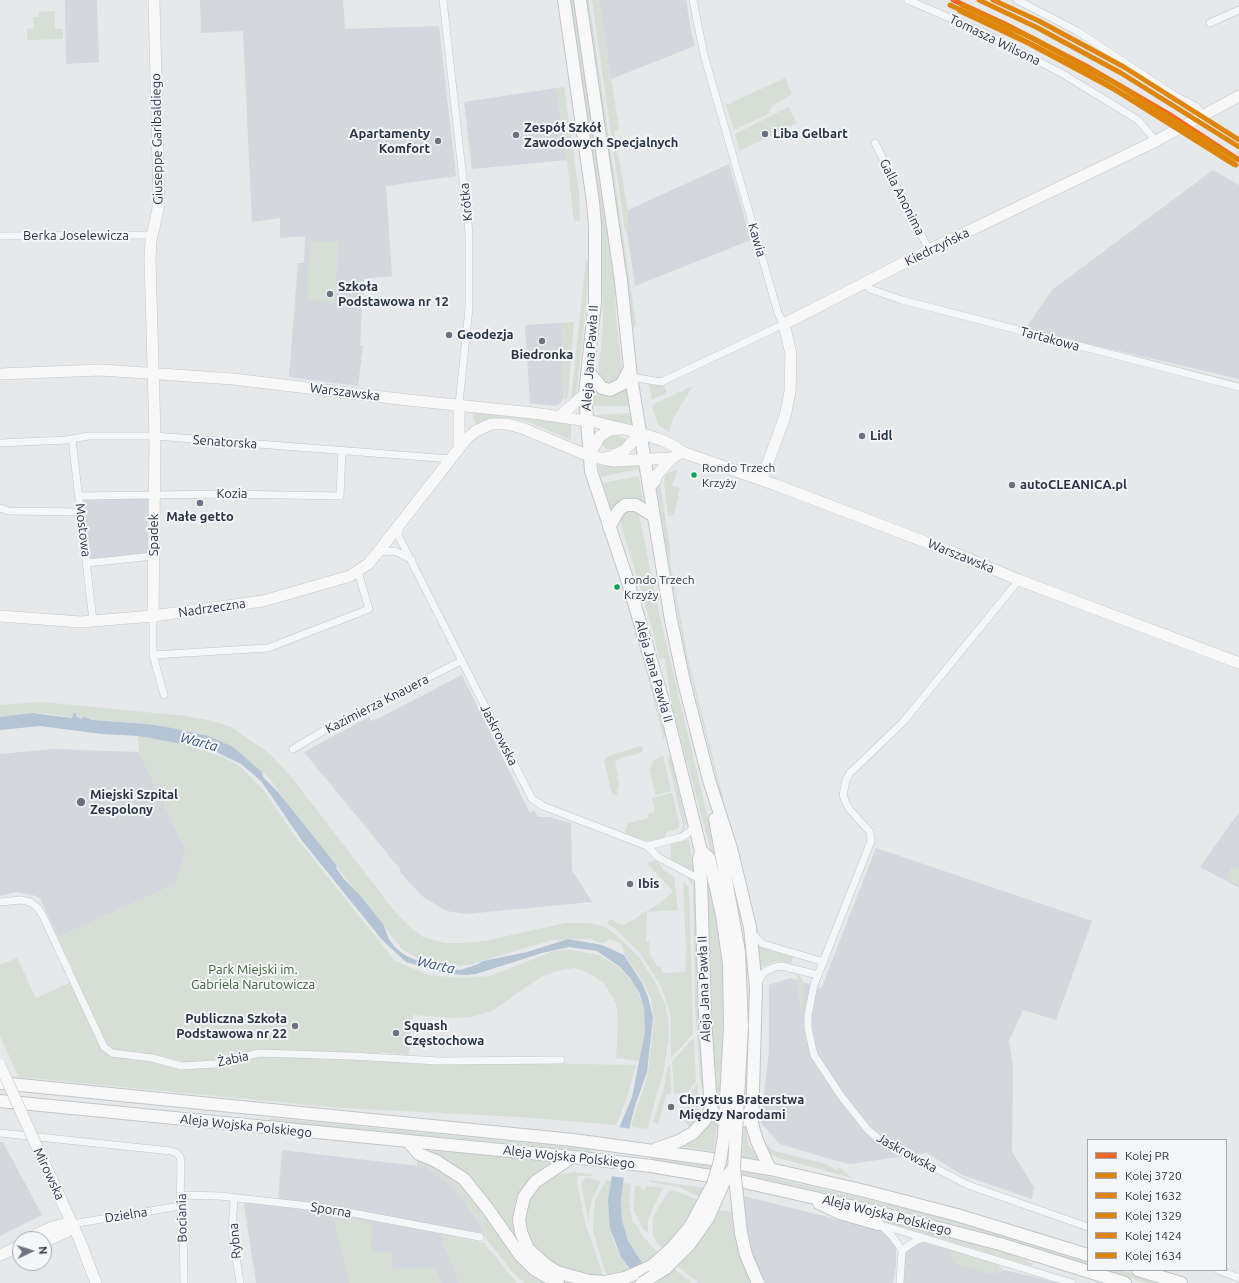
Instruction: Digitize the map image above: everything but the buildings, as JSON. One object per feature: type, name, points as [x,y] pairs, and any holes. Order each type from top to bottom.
[{"type":"main road","name":"Aleja Jana Pawła II","points":[[564,0],[593,202],[595,226],[595,286],[585,394],[586,420],[595,457],[591,471],[668,718],[701,851],[699,860],[701,880],[705,1018],[711,1108]]},
{"type":"main road","name":"Aleja Jana Pawła II","points":[[580,0],[621,281],[631,373],[652,515],[675,646],[709,780],[731,848],[750,927],[756,988],[756,1040],[751,1108],[754,1134],[770,1169]]},
{"type":"main road","points":[[588,371],[602,388],[610,390],[622,384],[631,373]]},
{"type":"main road","points":[[609,527],[618,510],[626,505],[636,505],[652,515]]},
{"type":"main road","name":"Aleja Jana Pawła II","points":[[709,780],[739,952],[736,1027],[734,1168],[741,1233],[746,1255],[758,1283]]},
{"type":"main road","points":[[572,1156],[530,1186],[522,1203],[519,1219],[528,1249],[546,1266],[573,1278],[588,1281],[605,1282],[625,1278],[652,1266],[681,1239],[698,1214],[713,1184],[722,1151],[736,1027],[722,915],[708,858],[701,851]]},
{"type":"main road","name":"Aleja Wojska Polskiego","points":[[0,1083],[592,1142],[653,1150],[770,1169],[957,1215],[1087,1255]]},
{"type":"main road","name":"Aleja Wojska Polskiego","points":[[0,1101],[572,1156],[651,1166],[796,1192],[986,1240],[1125,1283]]},
{"type":"main road","points":[[653,1150],[679,1141],[693,1133],[702,1124],[711,1108],[722,1121],[735,1124],[746,1119],[751,1108]]},
{"type":"main road","points":[[408,1141],[419,1154],[436,1161],[464,1179],[488,1209],[520,1255],[534,1269],[558,1283]]},
{"type":"main road","points":[[642,1283],[666,1268],[689,1245],[708,1218],[726,1177],[734,1168]]},
{"type":"main road","points":[[796,1192],[840,1213],[878,1224]]},
{"type":"main road","points":[[1141,1271],[1181,1283]]},
{"type":"street","name":"Giuseppe Garibaldiego","points":[[153,373],[150,277],[152,235],[159,204],[154,0]]},
{"type":"street","name":"Krótka","points":[[443,0],[469,233],[469,308],[459,404]]},
{"type":"street","name":"Kawia","points":[[693,0],[704,55],[778,313],[784,324],[791,354],[790,392],[785,416],[762,480]]},
{"type":"street","name":"Tomasza Wilsona","points":[[908,0],[982,32],[1063,74],[1138,120],[1156,141]]},
{"type":"street","points":[[1017,0],[1077,31],[1174,95],[1197,107],[1202,116]]},
{"type":"street","points":[[1210,23],[1239,10]]},
{"type":"street","name":"Kiedrzyńska","points":[[631,373],[661,382],[784,324],[929,250],[1156,141],[1239,96]]},
{"type":"street","name":"Galla Anonima","points":[[875,143],[929,250]]},
{"type":"street","name":"Berka Joselewicza","points":[[0,236],[152,235]]},
{"type":"street","name":"Tartakowa","points":[[865,283],[870,289],[902,300],[1239,387]]},
{"type":"street","name":"Warszawska","points":[[0,374],[101,370],[233,378],[586,420],[640,433],[674,446],[682,452],[762,480],[952,552],[1019,580],[1239,663]]},
{"type":"street","name":"Spadek","points":[[153,373],[153,655],[164,695]]},
{"type":"street","points":[[560,416],[585,394]]},
{"type":"street","points":[[444,403],[452,412],[459,425]]},
{"type":"street","points":[[459,404],[459,448]]},
{"type":"street","name":"Nadrzeczna","points":[[0,616],[93,621],[153,616],[263,601],[342,579],[358,572],[378,552],[459,448],[476,431],[491,424],[507,424],[522,428],[595,457]]},
{"type":"street","points":[[595,457],[600,436],[610,430],[620,428]]},
{"type":"street","points":[[595,457],[613,456],[625,450],[640,433]]},
{"type":"street","name":"Senatorska","points":[[0,444],[99,436],[154,436],[451,459]]},
{"type":"street","name":"Mostowa","points":[[72,439],[93,621]]},
{"type":"street","name":"Kozia","points":[[79,496],[154,494],[340,496],[342,451]]},
{"type":"street","points":[[649,488],[655,481],[656,476],[672,458],[682,452]]},
{"type":"street","points":[[595,457],[625,462],[672,458]]},
{"type":"street","points":[[0,508],[9,511],[81,512]]},
{"type":"street","name":"Jaskrowska","points":[[399,526],[399,537],[532,799],[543,806],[647,846],[658,857],[701,880]]},
{"type":"street","points":[[378,552],[395,551],[412,560]]},
{"type":"street","points":[[87,563],[154,556]]},
{"type":"street","points":[[153,655],[268,648],[369,609],[358,572]]},
{"type":"street","name":"Jaskrowska","points":[[1019,580],[903,722],[850,773],[846,780],[844,795],[846,803],[850,810],[870,832],[871,841],[814,985],[808,1015],[808,1028],[814,1055],[841,1096],[868,1130],[879,1139],[961,1182],[1087,1227]]},
{"type":"street","name":"Kazimierza Knauera","points":[[294,749],[325,730],[461,661]]},
{"type":"street","points":[[647,846],[682,837],[695,825]]},
{"type":"street","name":"Żabia","points":[[0,902],[21,900],[30,902],[37,907],[43,916],[104,1047],[112,1053],[152,1058],[188,1066],[215,1064],[259,1053],[439,1061],[560,1060]]},
{"type":"street","points":[[750,927],[756,939],[763,944],[824,962]]},
{"type":"street","points":[[756,988],[761,975],[775,967],[782,966],[818,975]]},
{"type":"street","name":"Mirowska","points":[[0,1065],[72,1224],[96,1283]]},
{"type":"street","name":"Bociania","points":[[0,1133],[171,1151],[177,1153],[180,1157],[181,1164],[180,1206],[183,1222],[184,1283]]},
{"type":"street","name":"Sporna","points":[[181,1195],[205,1194],[326,1208],[480,1237]]},
{"type":"street","name":"Rybna","points":[[234,1198],[232,1231],[240,1283]]},
{"type":"street","name":"Dzielna","points":[[72,1224],[180,1206]]},
{"type":"street","points":[[44,1231],[64,1224],[72,1224]]},
{"type":"street","points":[[52,1238],[66,1232],[72,1224]]},
{"type":"street","points":[[878,1224],[1072,1283]]},
{"type":"street","points":[[878,1224],[892,1236],[902,1250],[900,1283]]},
{"type":"street","points":[[902,1250],[917,1240],[926,1238]]},
{"type":"street","points":[[0,1255],[12,1250]]},
{"type":"street","points":[[1221,1271],[1239,1278]]},
{"type":"shaded area","points":[[65,0],[97,0],[99,62],[66,64]]},
{"type":"shaded area","points":[[200,0],[343,0],[345,29],[439,26],[456,176],[386,186],[392,276],[364,279],[360,345],[363,346],[358,386],[289,377],[298,263],[304,263],[305,236],[280,238],[280,218],[252,222],[243,31],[201,33]]},
{"type":"shaded area","points":[[599,0],[686,0],[695,46],[611,79]]},
{"type":"shaded area","name":"Zespół Szkół Zawodowych Specjalnych","points":[[556,88],[567,160],[472,169],[464,102]]},
{"type":"shaded area","points":[[729,164],[751,240],[635,286],[627,231],[628,210]]},
{"type":"shaded area","points":[[1213,170],[1239,185],[1239,379],[1025,329],[1052,290]]},
{"type":"shaded area","points":[[561,323],[564,397],[559,405],[555,406],[530,403],[525,325]]},
{"type":"shaded area","points":[[150,497],[150,553],[90,559],[84,500]]},
{"type":"shaded area","points":[[462,675],[530,813],[534,810],[538,817],[549,817],[571,823],[572,870],[592,902],[466,914],[446,911],[422,896],[400,872],[400,869],[304,752],[369,717],[371,721],[379,718]]},
{"type":"shaded area","name":"Miejski Szpital Zespolony","points":[[52,749],[139,752],[186,850],[176,884],[58,937],[40,899],[36,896],[16,892],[0,896],[0,754]]},
{"type":"shaded area","points":[[1239,812],[1239,888],[1200,867]]},
{"type":"shaded area","points":[[876,848],[1092,921],[1056,1020],[1023,1010],[1009,1041],[1013,1067],[1012,1152],[1034,1187],[1032,1199],[962,1175],[927,1153],[850,1164],[830,1159],[780,1144],[761,1123],[769,1051],[769,985],[791,978],[821,989]]},
{"type":"shaded area","points":[[0,1142],[3,1142],[42,1215],[0,1236]]},
{"type":"shaded area","points":[[282,1150],[426,1167],[454,1188],[483,1228],[478,1241],[442,1234],[442,1240],[460,1283],[256,1283],[243,1198],[278,1202]]},
{"type":"shaded area","points":[[744,1196],[883,1231],[889,1236],[896,1247],[896,1265],[893,1283],[765,1283],[758,1271],[749,1245],[743,1212]]},
{"type":"shaded area","points":[[918,1243],[925,1243],[948,1249],[955,1263],[992,1274],[1004,1270],[1060,1283],[904,1283],[905,1255],[910,1248]]},
{"type":"green space","points":[[569,0],[575,0],[614,269],[616,317],[622,372],[621,379],[607,385],[598,376],[603,327],[601,235]]},
{"type":"green space","points":[[584,0],[589,0],[636,325],[633,328],[628,314]]},
{"type":"green space","points":[[592,0],[599,0],[619,128],[614,132],[628,210],[627,231],[625,231]]},
{"type":"green space","points":[[55,11],[55,29],[63,29],[63,39],[27,40],[27,29],[34,28],[33,17],[39,17],[39,12]]},
{"type":"green space","points":[[785,78],[792,94],[773,105],[768,114],[734,130],[726,105]]},
{"type":"green space","points":[[564,87],[579,192],[580,221],[574,221],[567,160],[556,88]]},
{"type":"green space","points":[[789,107],[797,123],[740,151],[735,134]]},
{"type":"green space","points":[[310,241],[339,242],[335,302],[307,300]]},
{"type":"green space","points":[[586,259],[589,265],[587,296],[576,398],[571,400]]},
{"type":"green space","points":[[574,322],[568,396],[566,400],[563,398],[561,323]]},
{"type":"green space","points":[[592,384],[626,384],[630,406],[591,406]]},
{"type":"green space","points":[[649,384],[663,385],[667,393],[652,400]]},
{"type":"green space","points":[[693,386],[673,418],[669,432],[658,425],[652,407],[656,403]]},
{"type":"green space","points":[[472,412],[571,423],[571,440],[531,423],[513,418],[494,418],[476,425]]},
{"type":"green space","points":[[631,413],[632,424],[591,418],[591,415]]},
{"type":"green space","points":[[610,435],[616,435],[629,440],[618,449],[606,449],[602,445],[602,440]]},
{"type":"green space","points":[[638,464],[638,469],[601,477],[598,465],[623,466]]},
{"type":"green space","points":[[674,470],[678,470],[672,485],[680,488],[674,515],[668,516],[664,481],[666,475]]},
{"type":"green space","points":[[639,476],[643,503],[612,511],[603,483]]},
{"type":"green space","points":[[659,478],[670,548],[671,566],[687,654],[726,810],[751,901],[756,930],[760,937],[756,934],[685,654],[661,516],[657,487]]},
{"type":"green space","points":[[633,510],[639,515],[655,596],[722,877],[734,943],[736,1030],[718,878],[671,701],[665,658],[659,659],[653,631],[621,524],[621,517],[626,511]]},
{"type":"green space","points":[[634,632],[638,637],[652,683],[665,735],[664,741],[646,669]]},
{"type":"green space","points":[[42,702],[186,716],[213,721],[231,727],[270,754],[293,779],[395,912],[411,928],[423,937],[445,943],[485,941],[565,923],[588,923],[603,926],[614,933],[639,957],[655,982],[665,1005],[668,1018],[669,1035],[664,1069],[647,1129],[632,1127],[632,1123],[648,1074],[654,1021],[651,999],[645,985],[625,955],[621,943],[610,939],[603,943],[589,939],[552,940],[468,965],[439,965],[420,960],[402,949],[291,809],[270,779],[233,747],[209,736],[194,732],[147,724],[81,719],[76,716],[76,713],[72,718],[44,713],[0,717],[0,705]]},
{"type":"green space","name":"Park Miejski im. Gabriela Narutowicza","points":[[138,736],[183,744],[223,757],[240,766],[265,792],[292,832],[395,961],[429,975],[462,978],[490,976],[554,951],[571,950],[599,955],[620,968],[635,985],[644,1008],[645,1032],[640,1061],[616,1058],[618,1023],[616,1003],[603,982],[588,973],[575,968],[556,971],[539,978],[492,1011],[470,1017],[451,1018],[413,1015],[409,1055],[379,1052],[378,1061],[439,1065],[523,1063],[636,1065],[627,1097],[616,1125],[520,1117],[341,1108],[19,1077],[0,1036],[0,965],[17,958],[36,998],[69,983],[77,979],[58,937],[176,884],[186,850],[139,752]]},
{"type":"green space","points":[[640,746],[643,749],[641,753],[615,761],[619,784],[617,795],[612,794],[604,760],[606,757]]},
{"type":"green space","points":[[663,755],[671,791],[655,795],[650,769],[654,760]]},
{"type":"green space","points":[[667,756],[671,758],[686,823],[684,832],[680,835],[670,837],[681,832],[683,825]]},
{"type":"green space","points":[[672,793],[678,819],[679,827],[677,829],[667,832],[663,840],[656,841],[646,841],[625,834],[628,823],[649,818],[648,814],[655,812],[652,798]]},
{"type":"green space","points":[[689,840],[694,872],[671,861],[671,843]]},
{"type":"green space","points":[[704,857],[723,952],[725,1025],[723,1026],[720,1092],[716,1092],[711,1027]]},
{"type":"green space","points":[[655,860],[661,865],[663,870],[674,877],[678,910],[647,912],[646,942],[649,942],[650,954],[658,967],[661,967],[662,973],[685,972],[686,948],[683,881],[689,888],[693,1034],[671,1058],[671,1016],[661,986],[640,953],[615,928],[608,924],[609,919],[623,925],[626,924],[660,903],[672,893],[672,890],[647,863]]},
{"type":"green space","points":[[1231,866],[1239,869],[1239,885],[1226,880]]},
{"type":"green space","points":[[687,877],[691,879],[695,885],[698,1007],[703,1092],[700,1079],[695,1003],[693,886]]},
{"type":"green space","points":[[758,946],[793,957],[791,964],[776,961],[760,968]]},
{"type":"green space","points":[[796,974],[801,977],[805,985],[802,1018]]},
{"type":"green space","points":[[692,1039],[694,1039],[696,1082],[687,1092],[674,1094],[672,1062]]},
{"type":"green space","points":[[670,1064],[671,1094],[666,1095],[658,1124],[653,1122],[664,1088],[667,1068]]},
{"type":"green space","points":[[697,1084],[700,1107],[687,1106],[689,1094]]},
{"type":"green space","points":[[687,1107],[700,1109],[695,1121],[689,1126],[682,1118]]},
{"type":"green space","points":[[710,1117],[717,1122],[714,1152],[677,1146]]},
{"type":"green space","points":[[272,1118],[591,1149],[591,1153],[517,1144],[268,1121]]},
{"type":"green space","points":[[744,1123],[746,1123],[748,1144],[758,1157],[756,1159],[742,1158]]},
{"type":"green space","points":[[757,1126],[761,1139],[774,1151],[826,1164],[836,1170],[840,1168],[852,1178],[778,1158],[766,1151],[758,1140]]},
{"type":"green space","points":[[419,1150],[493,1155],[559,1162],[550,1164],[530,1178],[518,1195],[514,1204],[513,1226],[520,1246],[477,1188]]},
{"type":"green space","points":[[652,1156],[748,1172],[879,1202],[953,1220],[1087,1260],[1087,1265],[982,1232],[897,1209],[746,1175],[651,1160]]},
{"type":"green space","points":[[418,1158],[457,1179],[533,1275],[545,1283],[525,1283],[513,1273],[481,1232],[483,1227],[454,1188],[426,1167],[417,1166]]},
{"type":"green space","points":[[574,1172],[592,1174],[592,1176],[578,1176],[577,1183],[585,1222],[603,1276],[591,1276],[560,1267],[545,1258],[529,1240],[524,1221],[528,1201],[535,1189],[554,1176]]},
{"type":"green space","points":[[587,1178],[601,1181],[592,1199],[588,1220],[582,1187],[582,1181]]},
{"type":"green space","points":[[606,1180],[611,1181],[608,1200],[613,1240],[629,1270],[606,1275],[593,1230],[595,1201]]},
{"type":"green space","points":[[649,1180],[704,1188],[700,1197],[679,1187],[649,1182]]},
{"type":"green space","points":[[623,1183],[631,1184],[629,1201],[632,1219],[642,1235],[658,1253],[642,1264],[628,1241],[622,1220],[621,1200]]},
{"type":"green space","points":[[635,1186],[641,1186],[641,1189],[645,1190],[646,1186],[663,1188],[648,1221],[648,1232],[643,1229],[634,1211]]},
{"type":"green space","points":[[673,1190],[698,1200],[682,1227],[662,1249],[653,1236],[653,1218],[669,1191]]},
{"type":"green space","points":[[718,1210],[732,1212],[739,1250],[752,1283],[699,1283],[677,1266],[704,1234]]},
{"type":"green space","points":[[335,1214],[372,1223],[371,1252],[392,1252],[392,1269],[435,1268],[442,1283],[349,1283],[333,1216]]},
{"type":"green space","points":[[885,1220],[1009,1253],[1033,1264],[1032,1266],[885,1222]]},
{"type":"green space","points":[[442,1234],[484,1243],[517,1283],[460,1283],[442,1240]]},
{"type":"green space","points":[[948,1249],[997,1264],[1004,1270],[992,1275],[955,1263]]},
{"type":"green space","points":[[674,1269],[692,1283],[657,1283]]},
{"type":"green space","points":[[1108,1271],[1123,1271],[1163,1283],[1147,1283]]},
{"type":"water","name":"Warta","points":[[32,713],[72,718],[74,713],[76,713],[76,716],[81,719],[84,717],[92,720],[147,724],[172,728],[209,736],[233,747],[262,772],[263,777],[278,792],[337,866],[336,868],[344,879],[358,893],[383,924],[389,939],[394,946],[403,954],[413,959],[433,965],[460,970],[483,961],[527,952],[568,939],[602,945],[624,955],[642,983],[648,997],[653,1018],[647,1072],[630,1125],[621,1200],[622,1220],[628,1241],[655,1283],[640,1283],[621,1257],[610,1228],[608,1200],[620,1126],[632,1097],[645,1032],[644,1008],[639,992],[630,978],[620,967],[597,951],[569,947],[542,953],[476,974],[466,975],[447,974],[406,962],[383,941],[303,842],[261,781],[241,764],[210,749],[138,736],[102,734],[40,726],[0,730],[0,717]]},
{"type":"pier","points":[[618,1127],[632,1129],[626,1178],[610,1176]]},
{"type":"rail line","name":"PR","points":[[953,0],[1005,24],[1086,66],[1172,116],[1239,160]]},
{"type":"rail line","name":"1329","points":[[979,0],[1036,27],[1121,73],[1239,147]]},
{"type":"rail line","name":"1634","points":[[993,0],[1039,21],[1124,67],[1239,140]]},
{"type":"rail line","name":"3720","points":[[950,5],[1002,29],[1083,71],[1169,121],[1236,165]]},
{"type":"rail line","name":"1632","points":[[962,5],[1030,37],[1115,83],[1236,159]]},
{"type":"rail line","name":"1424","points":[[960,11],[1028,43],[1112,88],[1233,164]]},
{"type":"place","name":"Liba Gelbart","points":[[765,134]]},
{"type":"place","name":"Zespół Szkół Zawodowych Specjalnych","points":[[516,135]]},
{"type":"place","name":"Apartamenty Komfort","points":[[438,141]]},
{"type":"place","name":"Szkoła Podstawowa nr 12","points":[[330,294]]},
{"type":"place","name":"Geodezja","points":[[449,335]]},
{"type":"place","name":"Biedronka","points":[[542,341]]},
{"type":"place","name":"Lidl","points":[[862,436]]},
{"type":"place","name":"Rondo Trzech Krzyży","points":[[694,475]]},
{"type":"place","name":"autoCLEANICA.pl","points":[[1012,485]]},
{"type":"place","name":"Małe getto","points":[[200,503]]},
{"type":"place","name":"rondo Trzech Krzyży","points":[[617,587]]},
{"type":"place","name":"Miejski Szpital Zespolony","points":[[81,802]]},
{"type":"place","name":"Ibis","points":[[630,884]]},
{"type":"place","name":"Publiczna Szkoła Podstawowa nr 22","points":[[295,1026]]},
{"type":"place","name":"Squash Częstochowa","points":[[396,1033]]},
{"type":"place","name":"Chrystus Braterstwa Między Narodami","points":[[671,1107]]}]
